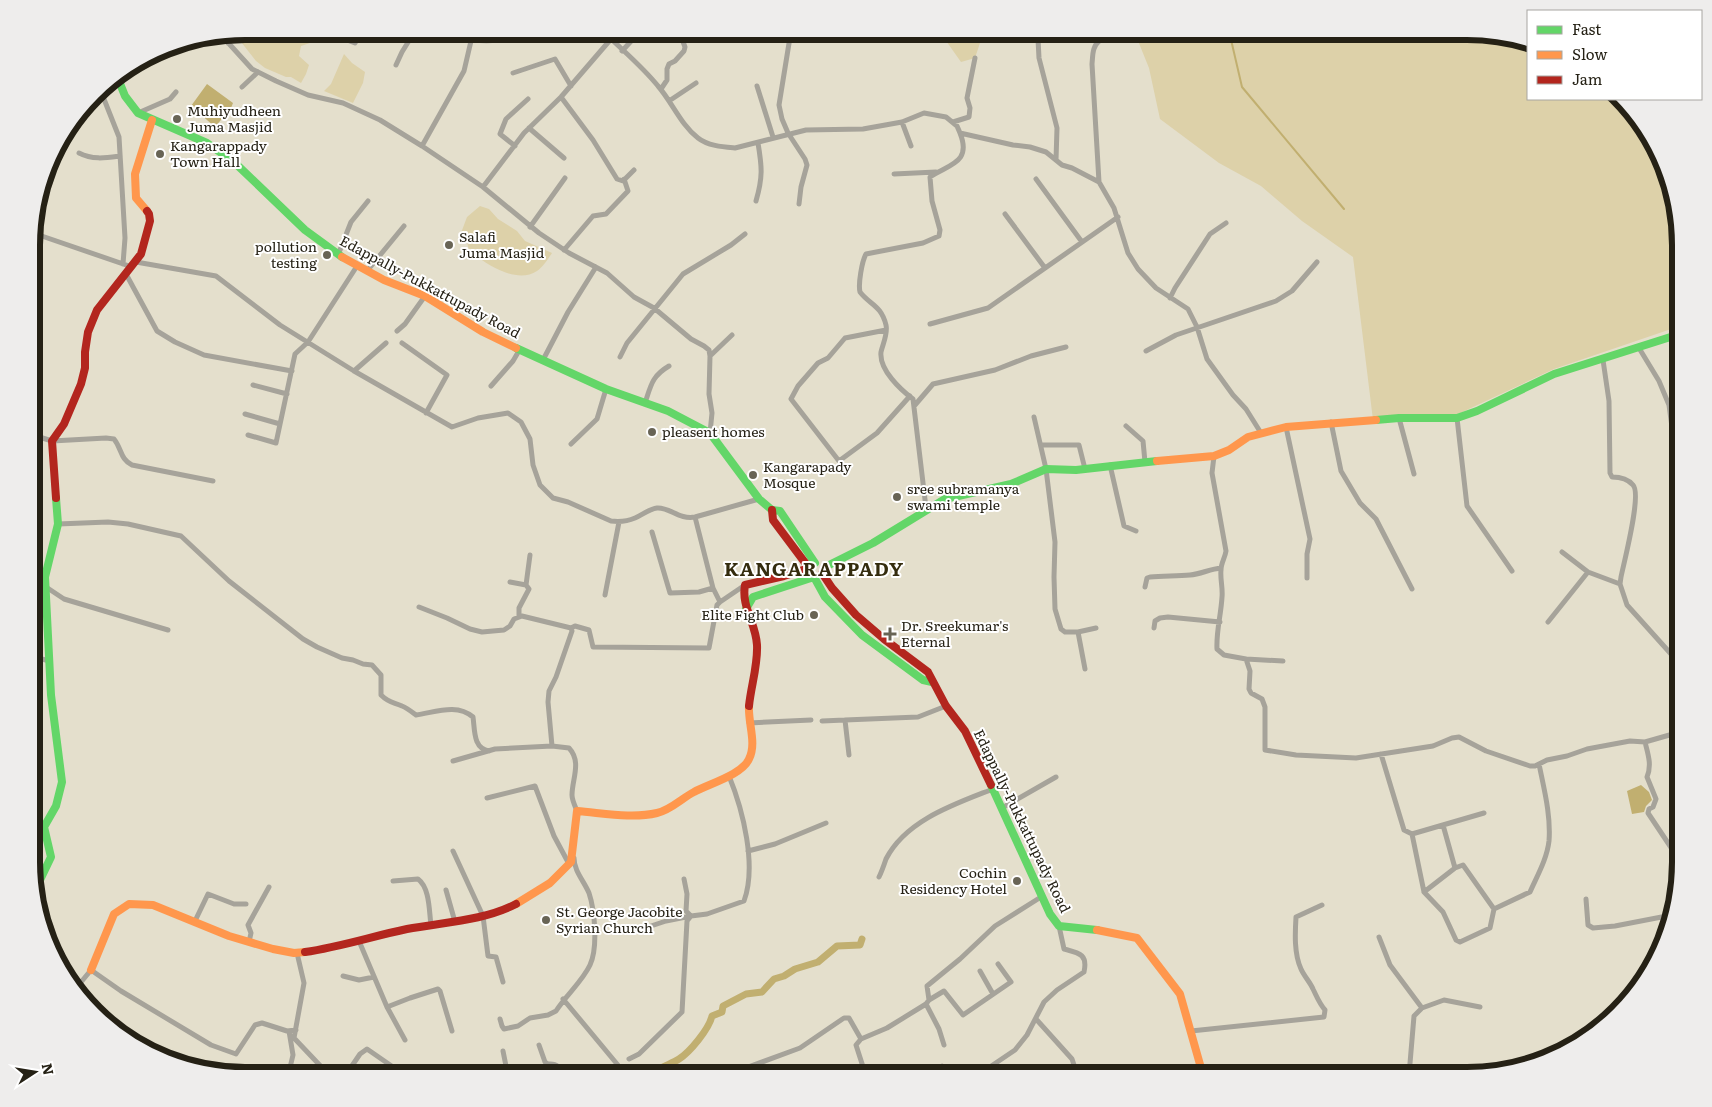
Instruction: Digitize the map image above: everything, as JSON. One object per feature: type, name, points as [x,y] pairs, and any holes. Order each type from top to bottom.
[{"type":"street","points":[[232,40],[228,43],[252,69],[308,95],[358,110],[380,120],[422,146],[483,187],[530,227],[564,250],[607,273],[634,297],[654,308],[691,339],[709,350],[709,394],[712,413],[710,433]]},
{"type":"street","points":[[396,65],[409,40]]},
{"type":"street","points":[[464,40],[471,42],[498,42],[507,40]]},
{"type":"street","points":[[483,187],[529,128],[561,98],[610,40]]},
{"type":"street","points":[[612,40],[661,89],[685,124],[698,138],[726,148],[758,143],[788,133],[806,130],[864,129],[902,122],[924,113],[941,116],[957,126],[964,147],[962,156],[942,171],[930,177],[932,201],[940,230],[939,236],[923,243],[871,252],[864,257],[862,277],[859,281],[860,292],[877,306],[886,324],[882,362],[900,389],[914,399],[926,508]]},
{"type":"street","points":[[622,51],[632,40]]},
{"type":"street","points":[[661,89],[667,80],[669,64],[684,52],[685,47],[682,40]]},
{"type":"street","points":[[790,40],[779,99],[780,112],[788,133],[807,165],[799,204]]},
{"type":"street","points":[[1038,40],[1039,58],[1058,128],[1056,160]]},
{"type":"street","points":[[1100,40],[1093,49],[1092,64],[1099,182],[1118,216],[1128,253],[1138,269],[1156,288],[1188,309],[1197,327],[1207,359],[1233,396],[1246,409],[1261,433]]},
{"type":"street","points":[[422,146],[464,71],[471,42]]},
{"type":"street","points":[[953,122],[969,117],[970,108],[967,98],[976,58]]},
{"type":"street","points":[[513,73],[556,60],[571,86]]},
{"type":"street","points":[[242,87],[258,72]]},
{"type":"street","name":"Edappally-Pukkattupady Road","points":[[119,83],[130,105],[138,113],[207,143],[234,162],[305,230],[338,255],[367,271],[425,296],[482,332],[606,389],[668,411],[710,433],[759,499],[772,510],[773,520],[817,569],[825,597],[862,635],[923,680],[932,682],[946,706],[965,731],[1002,808],[1041,897],[1059,926],[1105,931],[1137,938],[1180,994],[1201,1067]]},
{"type":"street","points":[[669,101],[696,83]]},
{"type":"street","points":[[757,86],[773,138]]},
{"type":"street","points":[[138,113],[170,99],[176,92]]},
{"type":"street","points":[[103,97],[119,137],[124,238],[123,264]]},
{"type":"street","points":[[561,98],[594,140],[617,180],[623,181],[634,170]]},
{"type":"street","points":[[515,146],[500,134],[506,119],[528,99]]},
{"type":"street","points":[[41,879],[51,857],[44,827],[56,806],[62,782],[56,740],[45,577],[58,524],[52,441],[64,424],[81,384],[85,368],[88,332],[96,310],[141,254],[150,221],[149,214],[136,198],[135,174],[152,120]]},
{"type":"street","points":[[902,122],[911,146]]},
{"type":"street","points":[[529,128],[564,158]]},
{"type":"street","points":[[960,133],[1046,152],[1062,166],[1072,168],[1099,182]]},
{"type":"street","points":[[756,201],[761,184],[762,170],[758,143]]},
{"type":"street","points":[[79,153],[88,158],[120,156]]},
{"type":"street","points":[[894,174],[942,171]]},
{"type":"street","points":[[530,227],[565,178]]},
{"type":"street","points":[[564,250],[593,216],[606,214],[628,191],[624,179]]},
{"type":"street","points":[[1036,179],[1082,242]]},
{"type":"street","points":[[338,255],[351,222],[368,201]]},
{"type":"street","points":[[1004,214],[1045,268]]},
{"type":"street","points":[[930,324],[988,308],[1118,216]]},
{"type":"street","points":[[1170,298],[1179,280],[1210,234],[1226,224]]},
{"type":"street","points":[[367,271],[404,226]]},
{"type":"street","points":[[620,357],[627,343],[683,274],[731,246],[745,234]]},
{"type":"street","points":[[40,235],[123,264],[216,276],[280,325],[354,372],[452,427],[478,418],[508,413],[521,422],[530,439],[533,465],[540,485],[552,498],[568,502],[611,521],[619,522],[634,519],[658,508],[687,518],[695,517],[759,499]]},
{"type":"street","points":[[1146,351],[1176,335],[1276,301],[1292,291],[1317,262]]},
{"type":"street","points":[[248,435],[276,443],[295,354],[308,342],[357,266]]},
{"type":"street","points":[[543,360],[568,312],[596,267]]},
{"type":"street","points":[[126,274],[157,331],[175,342],[204,355],[292,370]]},
{"type":"street","points":[[397,331],[405,324],[425,296]]},
{"type":"street","points":[[886,330],[845,338],[828,358],[818,363],[798,386],[791,399],[839,461],[877,433],[910,396]]},
{"type":"street","points":[[710,356],[732,335]]},
{"type":"street","points":[[746,609],[753,597],[863,551],[926,508],[945,499],[1011,484],[1046,469],[1076,470],[1110,465],[1214,456],[1229,450],[1248,437],[1286,427],[1400,418],[1457,418],[1554,374],[1672,337]]},
{"type":"street","points":[[354,372],[386,343]]},
{"type":"street","points":[[402,343],[447,375],[426,412]]},
{"type":"street","points":[[915,405],[933,384],[995,370],[1031,356],[1066,347]]},
{"type":"street","points":[[1639,348],[1659,381],[1669,404],[1672,426]]},
{"type":"street","points":[[491,386],[514,361],[520,349]]},
{"type":"street","points":[[1603,360],[1609,401],[1610,473],[1612,477],[1621,478],[1633,485],[1636,490],[1636,503],[1620,584],[1627,605],[1672,655]]},
{"type":"street","points":[[645,403],[656,374],[670,366]]},
{"type":"street","points":[[252,385],[287,394]]},
{"type":"street","points":[[570,444],[597,419],[606,389]]},
{"type":"street","points":[[245,414],[280,424]]},
{"type":"street","points":[[1034,417],[1046,469],[1055,542],[1054,577],[1056,609],[1061,629],[1065,632],[1078,632],[1096,628]]},
{"type":"street","points":[[1400,418],[1414,474]]},
{"type":"street","points":[[1457,418],[1467,506],[1512,571]]},
{"type":"street","points":[[1331,422],[1340,471],[1360,503],[1376,519],[1412,589]]},
{"type":"street","points":[[1126,426],[1143,441],[1145,462]]},
{"type":"street","points":[[1286,427],[1310,539],[1307,554],[1307,578]]},
{"type":"street","points":[[40,437],[52,441],[114,439],[118,443],[123,458],[132,465],[213,480]]},
{"type":"street","points":[[1041,446],[1079,445],[1085,469]]},
{"type":"street","points":[[1214,456],[1212,473],[1226,551],[1221,568],[1222,598],[1217,649],[1224,655],[1246,659],[1282,661]]},
{"type":"street","points":[[1110,465],[1124,526],[1136,531]]},
{"type":"street","points":[[695,517],[713,588],[720,602]]},
{"type":"street","points":[[58,524],[108,522],[128,524],[181,536],[229,581],[303,638],[317,647],[342,658],[372,665],[381,675],[381,695],[386,700],[401,705],[416,715],[448,709],[468,712],[473,717],[476,743],[482,750],[489,751]]},
{"type":"street","points":[[605,595],[619,522]]},
{"type":"street","points":[[652,532],[670,593],[699,592],[713,588]]},
{"type":"street","points":[[1562,552],[1588,572],[1620,584]]},
{"type":"street","points":[[419,607],[470,629],[482,632],[504,630],[519,616],[519,608],[529,589],[526,585],[530,555]]},
{"type":"street","points":[[1145,588],[1147,578],[1150,577],[1189,575],[1221,568]]},
{"type":"street","points":[[519,616],[589,630],[593,647],[709,648],[717,605],[720,602],[745,585],[817,569]]},
{"type":"street","points":[[1548,622],[1588,572]]},
{"type":"street","points":[[510,582],[526,585]]},
{"type":"street","points":[[576,811],[637,815],[659,812],[694,792],[729,776],[746,765],[751,755],[752,741],[749,710],[757,650],[756,635],[746,609],[743,592],[745,585]]},
{"type":"street","points":[[46,587],[64,599],[168,630]]},
{"type":"street","points":[[1154,628],[1155,622],[1160,618],[1168,617],[1220,622]]},
{"type":"street","points":[[552,746],[548,702],[549,691],[556,677],[573,627]]},
{"type":"street","points":[[1078,632],[1085,669]]},
{"type":"street","points":[[40,659],[50,661]]},
{"type":"street","points":[[1246,659],[1250,671],[1251,693],[1262,699],[1264,703],[1265,750],[1296,755],[1356,758],[1433,746],[1459,737],[1486,751],[1530,766],[1598,746],[1630,741],[1645,742],[1672,734]]},
{"type":"street","points":[[822,720],[918,716],[946,706]]},
{"type":"street","points":[[749,723],[811,720]]},
{"type":"street","points":[[845,720],[848,755]]},
{"type":"street","points":[[1645,742],[1650,761],[1650,771],[1647,777],[1656,799],[1648,813],[1672,850]]},
{"type":"street","points":[[80,984],[91,970],[114,914],[129,904],[153,905],[195,920],[229,936],[273,949],[297,953],[325,949],[407,929],[483,916],[515,905],[550,883],[571,862],[576,811],[572,796],[576,769],[574,753],[569,748],[552,746],[489,751],[453,761]]},
{"type":"street","points":[[1381,754],[1404,830],[1412,834],[1484,813]]},
{"type":"street","points":[[1494,909],[1530,892],[1545,856],[1549,841],[1548,807],[1539,764]]},
{"type":"street","points":[[636,931],[666,921],[707,914],[744,901],[749,888],[748,851],[736,794],[729,776]]},
{"type":"street","points":[[1002,808],[1056,777]]},
{"type":"street","points":[[488,798],[535,786],[554,836],[569,864]]},
{"type":"street","points":[[880,877],[887,858],[903,837],[928,817],[993,789]]},
{"type":"street","points":[[748,851],[776,844],[826,823]]},
{"type":"street","points":[[1443,825],[1455,868]]},
{"type":"street","points":[[1412,834],[1424,892],[1443,912],[1457,942],[1490,928],[1494,909],[1463,864],[1424,892]]},
{"type":"street","points":[[500,1019],[504,1029],[518,1026],[530,1018],[556,1011],[563,999],[590,965],[594,953],[593,913],[589,892],[574,865],[573,845]]},
{"type":"street","points":[[453,851],[483,916],[488,956],[496,957],[503,982]]},
{"type":"street","points":[[393,881],[418,879],[423,883],[426,889],[431,925]]},
{"type":"street","points":[[684,879],[687,894],[686,911],[691,916]]},
{"type":"street","points":[[248,942],[251,933],[248,925],[269,887]]},
{"type":"street","points":[[446,890],[455,922]]},
{"type":"street","points":[[195,920],[208,894],[234,904],[246,904]]},
{"type":"street","points":[[944,1045],[928,1002],[927,986],[960,959],[995,926],[1041,897]]},
{"type":"street","points":[[1586,899],[1588,925],[1593,928],[1664,917]]},
{"type":"street","points":[[1191,1031],[1324,1017],[1325,1010],[1319,1004],[1313,988],[1300,968],[1296,930],[1296,917],[1322,905]]},
{"type":"street","points":[[629,1059],[639,1054],[682,1012],[688,921],[691,916]]},
{"type":"street","points":[[991,1067],[1015,1050],[1027,1035],[1044,1002],[1057,990],[1084,972],[1086,965],[1084,958],[1080,954],[1064,949],[1059,926]]},
{"type":"street","points":[[1379,937],[1390,965],[1422,1008]]},
{"type":"street","points":[[359,941],[387,1007],[406,1040]]},
{"type":"street","points":[[297,953],[304,983],[294,1038],[321,1067]]},
{"type":"street","points":[[863,1067],[856,1045],[861,1039],[887,1028],[944,991],[963,1015],[1011,982],[998,964]]},
{"type":"street","points":[[91,970],[121,991],[211,1045],[236,1054],[255,1025],[262,1022],[289,1031],[296,1030]]},
{"type":"street","points":[[980,971],[993,994]]},
{"type":"street","points":[[343,976],[359,980],[374,976]]},
{"type":"street","points":[[387,1007],[438,990],[440,991],[452,1031]]},
{"type":"street","points":[[563,999],[620,1067]]},
{"type":"street","points":[[1410,1067],[1414,1016],[1422,1008],[1444,1000],[1480,1007]]},
{"type":"street","points":[[748,1067],[800,1048],[844,1018],[849,1018],[861,1039]]},
{"type":"street","points":[[1036,1019],[1072,1059],[1075,1067]]},
{"type":"street","points":[[289,1031],[293,1055],[290,1067]]},
{"type":"street","points":[[539,1045],[545,1062],[559,1067]]},
{"type":"street","points":[[351,1067],[360,1054],[367,1049],[393,1067]]},
{"type":"street","points":[[503,1051],[506,1067]]},
{"type":"shaded area","points":[[240,40],[312,40],[310,43],[301,46],[299,56],[309,65],[301,83],[291,77],[286,77],[265,68],[256,61]]},
{"type":"shaded area","points":[[945,40],[981,40],[975,58],[961,62]]},
{"type":"shaded area","points":[[1138,40],[1480,40],[1527,49],[1527,100],[1612,100],[1630,120],[1651,155],[1665,192],[1672,232],[1672,329],[1554,369],[1456,415],[1373,420],[1353,257],[1302,221],[1261,186],[1219,163],[1160,119],[1149,68]]},
{"type":"shaded area","points":[[344,54],[352,63],[365,72],[363,83],[353,103],[324,91],[331,84]]},
{"type":"shaded area","points":[[207,84],[233,103],[215,127],[191,106]]},
{"type":"shaded area","points":[[480,206],[489,209],[498,219],[517,231],[525,241],[552,253],[537,271],[529,275],[510,274],[483,261],[469,250],[466,238],[461,233],[467,217]]},
{"type":"shaded area","points":[[1641,785],[1649,792],[1652,800],[1646,806],[1644,812],[1632,814],[1627,791]]},
{"type":"waterway","points":[[1231,40],[1242,87],[1344,209]]},
{"type":"waterway","points":[[662,1067],[679,1059],[699,1040],[712,1016],[722,1012],[723,1006],[746,994],[762,992],[774,979],[784,976],[795,969],[818,962],[837,946],[860,945],[862,939]]},
{"type":"traffic: fast","points":[[120,82],[125,96],[138,113],[207,143],[234,162],[305,230],[342,257]]},
{"type":"traffic: fast","points":[[1376,420],[1457,418],[1477,411],[1554,374],[1672,337]]},
{"type":"traffic: fast","points":[[516,348],[606,389],[668,411],[710,433],[759,499],[772,510],[780,511],[815,563]]},
{"type":"traffic: fast","points":[[829,565],[873,543],[945,499],[1011,484],[1046,469],[1076,470],[1157,461]]},
{"type":"traffic: fast","points":[[41,879],[51,857],[44,827],[56,806],[62,782],[51,695],[45,577],[58,524],[56,498]]},
{"type":"traffic: fast","points":[[746,609],[753,597],[814,577],[825,597],[862,635],[923,680],[932,682]]},
{"type":"traffic: fast","points":[[991,785],[1050,914],[1059,926],[1097,930]]},
{"type":"traffic: slow","points":[[147,211],[136,198],[135,174],[152,120]]},
{"type":"traffic: slow","points":[[342,257],[384,280],[425,296],[483,332],[516,348]]},
{"type":"traffic: slow","points":[[1157,461],[1214,456],[1229,450],[1248,437],[1286,427],[1376,420]]},
{"type":"traffic: slow","points":[[516,904],[550,883],[571,862],[577,811],[628,816],[657,813],[694,792],[724,779],[745,765],[749,759],[752,746],[749,706]]},
{"type":"traffic: slow","points":[[91,970],[114,914],[129,904],[153,905],[229,936],[273,949],[294,953],[305,952]]},
{"type":"traffic: slow","points":[[1097,930],[1137,938],[1180,994],[1201,1067]]},
{"type":"traffic: jam","points":[[56,498],[52,441],[64,424],[81,384],[85,368],[88,332],[97,310],[141,254],[150,221],[147,211]]},
{"type":"traffic: jam","points":[[749,706],[757,645],[745,601],[745,585],[809,568],[773,520],[772,510]]},
{"type":"traffic: jam","points":[[822,573],[832,588],[856,615],[928,672],[946,706],[965,731],[991,785]]},
{"type":"traffic: jam","points":[[305,952],[407,929],[477,918],[516,904]]},
{"type":"place","name":"Muhiyudheen Juma Masjid","points":[[177,119]]},
{"type":"place","name":"Kangarappady Town Hall","points":[[160,154]]},
{"type":"place","name":"Salafi Juma Masjid","points":[[449,245]]},
{"type":"place","name":"pollution testing","points":[[327,255]]},
{"type":"place","name":"pleasent homes","points":[[652,432]]},
{"type":"place","name":"Kangarapady Mosque","points":[[753,475]]},
{"type":"place","name":"sree subramanya swami temple","points":[[897,497]]},
{"type":"place","name":"Elite Fight Club","points":[[814,615]]},
{"type":"place","name":"Dr. Sreekumar's Eternal","points":[[890,634]]},
{"type":"place","name":"Cochin Residency Hotel","points":[[1017,881]]},
{"type":"place","name":"St. George Jacobite Syrian Church","points":[[546,920]]},
{"type":"district","name":"KANGARAPPADY","points":[[814,569]]}]
